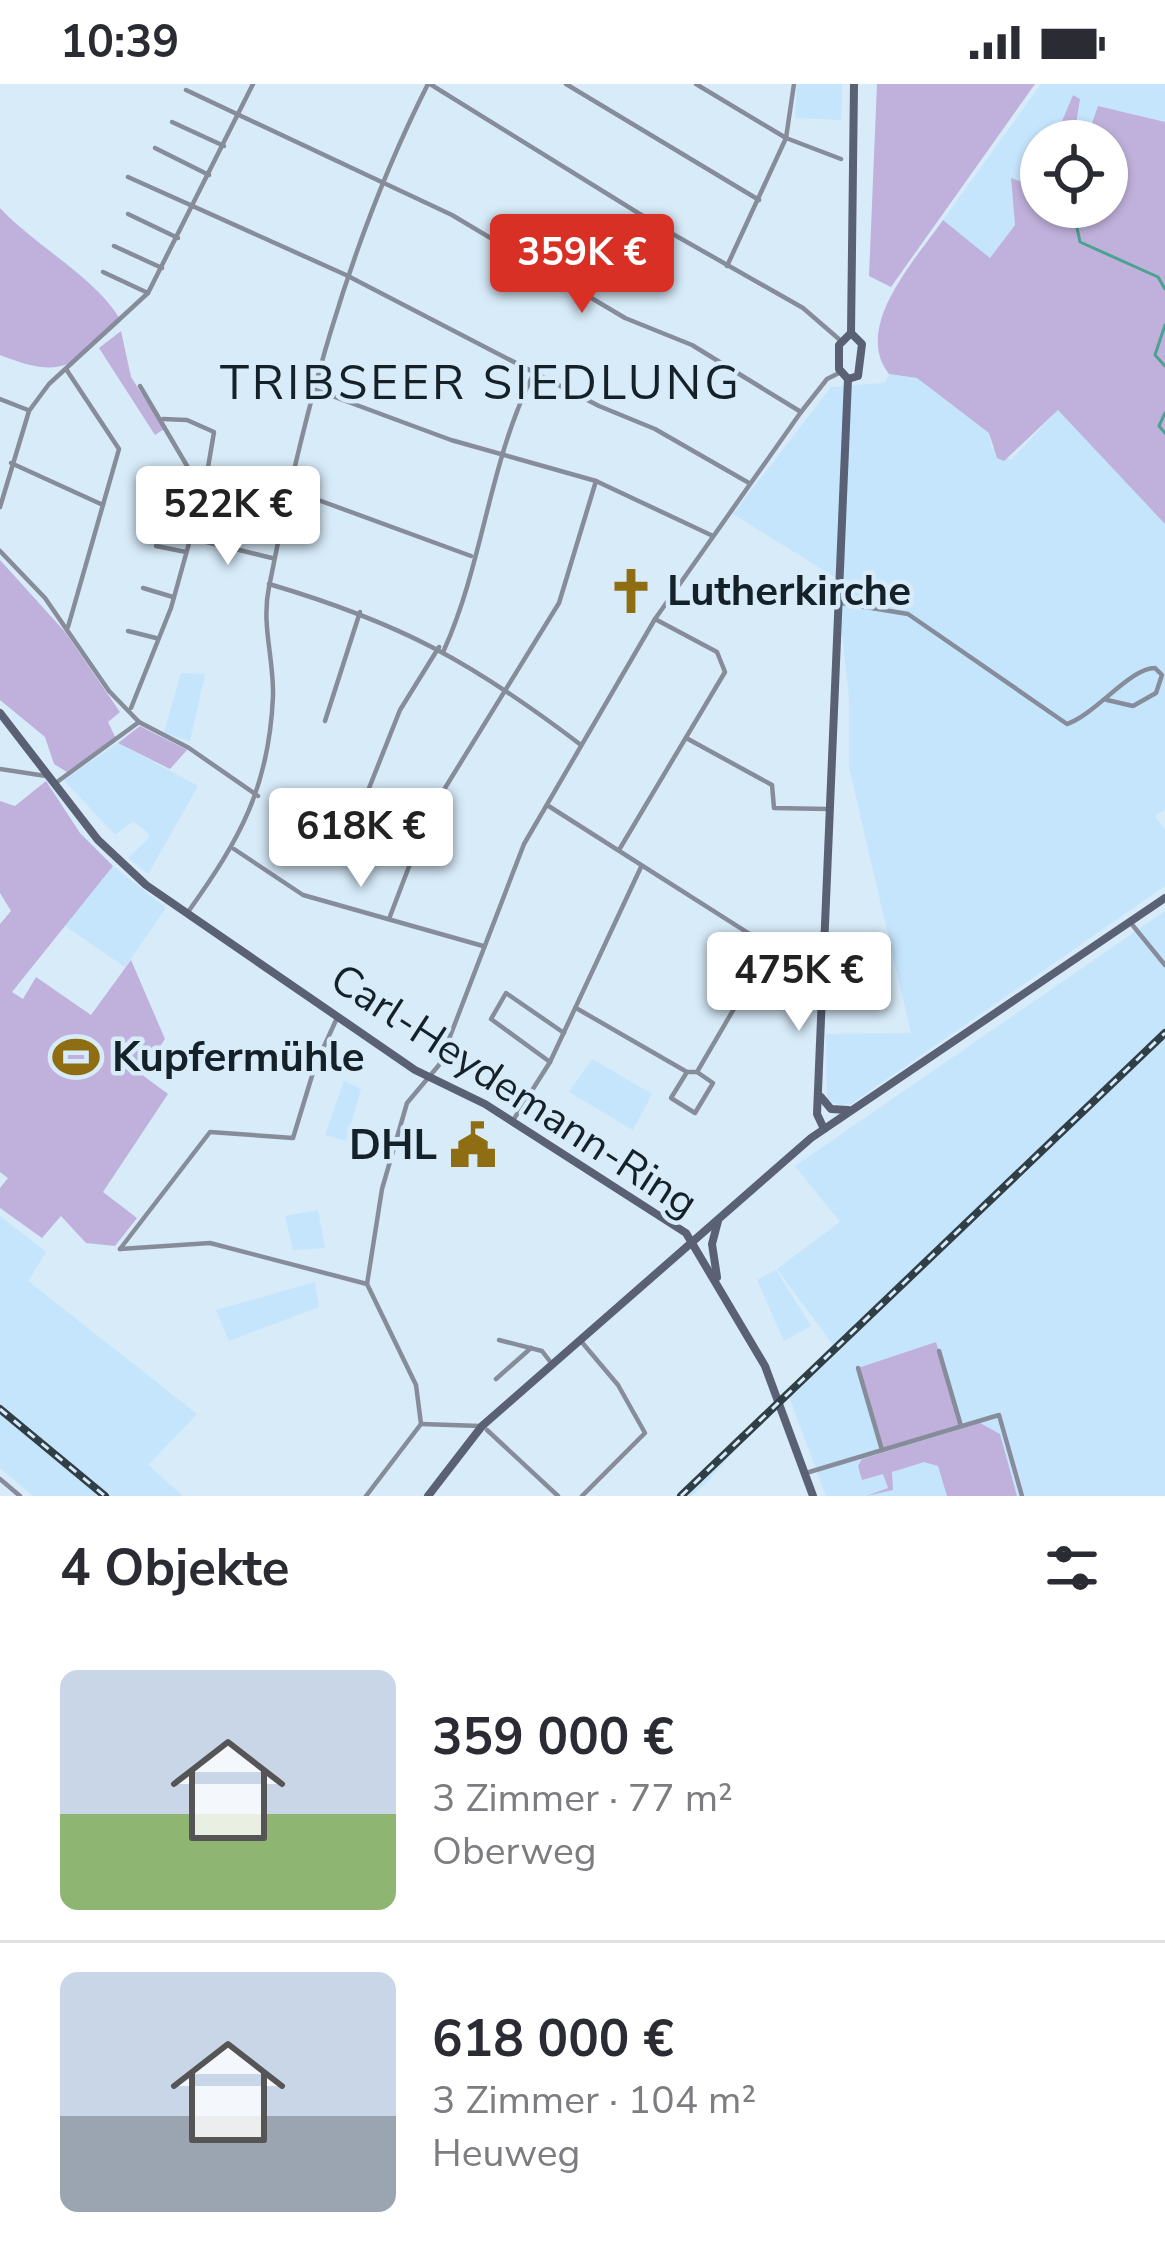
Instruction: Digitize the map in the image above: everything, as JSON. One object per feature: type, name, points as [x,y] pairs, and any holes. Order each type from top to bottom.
[{"type":"main road","points":[[844,376],[858,376],[863,365],[862,344],[851,333],[854,84]]},
{"type":"main road","points":[[824,1129],[817,1114],[844,376],[840,340],[851,333]]},
{"type":"main road","name":"Carl-Heydemann-Ring","points":[[0,713],[112,856],[339,1016],[694,1242],[765,1366],[813,1496]]},
{"type":"main road","points":[[428,1496],[481,1426],[824,1129],[1165,898]]},
{"type":"main road","points":[[819,1089],[831,1109],[861,1106]]},
{"type":"main road","points":[[717,1278],[712,1244],[721,1216]]},
{"type":"street","points":[[0,506],[29,411],[66,369],[148,293],[252,84]]},
{"type":"street","points":[[187,913],[233,849],[258,796],[273,694],[265,626],[269,584],[290,490],[346,274],[429,84],[803,308],[840,340]]},
{"type":"street","points":[[448,94],[454,84]]},
{"type":"street","points":[[566,84],[759,200]]},
{"type":"street","points":[[696,84],[787,138],[842,159]]},
{"type":"street","points":[[727,266],[787,138],[794,84]]},
{"type":"street","points":[[187,90],[383,181],[625,318],[692,345],[802,412]]},
{"type":"street","points":[[172,122],[224,146]]},
{"type":"street","points":[[155,148],[209,175]]},
{"type":"street","points":[[128,177],[346,274],[534,373],[656,429],[749,483]]},
{"type":"street","points":[[128,214],[178,238]]},
{"type":"street","points":[[114,246],[162,268]]},
{"type":"street","points":[[103,272],[148,293]]},
{"type":"street","points":[[66,369],[119,449],[68,627]]},
{"type":"street","points":[[410,855],[354,830],[400,710],[442,649],[473,556],[499,453],[534,373]]},
{"type":"street","points":[[366,1496],[421,1424],[416,1384],[367,1284],[382,1189],[407,1102],[431,1076],[524,844],[655,619],[827,379],[844,376]]},
{"type":"street","points":[[140,386],[164,418],[203,493]]},
{"type":"street","points":[[316,390],[596,481],[713,536]]},
{"type":"street","points":[[0,399],[29,411]]},
{"type":"street","points":[[131,708],[139,699],[173,597],[203,493],[214,432],[188,419],[164,418]]},
{"type":"street","points":[[11,463],[103,505]]},
{"type":"street","points":[[389,919],[410,855],[467,745],[560,603],[596,481]]},
{"type":"street","points":[[290,490],[473,556]]},
{"type":"street","points":[[165,503],[198,512]]},
{"type":"street","points":[[190,538],[275,559]]},
{"type":"street","points":[[156,545],[186,553]]},
{"type":"street","points":[[0,551],[68,627],[117,700],[131,708],[139,722],[189,748],[258,796]]},
{"type":"street","points":[[269,584],[361,612],[442,649],[507,689],[583,746]]},
{"type":"street","points":[[143,588],[173,597]]},
{"type":"street","points":[[835,602],[908,614],[1067,724],[1107,700],[1142,669],[1155,668],[1162,675],[1156,693],[1133,706],[1107,700]]},
{"type":"street","points":[[325,721],[361,612]]},
{"type":"street","points":[[619,851],[688,739],[725,664],[716,652],[655,619]]},
{"type":"street","points":[[128,631],[156,638]]},
{"type":"street","points":[[0,769],[54,778],[139,722]]},
{"type":"street","points":[[688,739],[772,785],[774,808],[828,809]]},
{"type":"street","points":[[547,806],[770,947],[824,953]]},
{"type":"street","points":[[233,849],[303,895],[483,946]]},
{"type":"street","points":[[512,1122],[550,1062],[641,867]]},
{"type":"street","points":[[1130,922],[1165,965]]},
{"type":"street","points":[[697,1072],[770,947]]},
{"type":"street","points":[[550,1062],[491,1019],[506,993],[564,1034]]},
{"type":"street","points":[[576,1008],[713,1083],[694,1113],[671,1098],[687,1072]]},
{"type":"street","points":[[339,1016],[322,1046],[293,1138],[210,1132],[120,1249],[210,1243],[367,1284]]},
{"type":"street","points":[[499,1340],[532,1348],[552,1364]]},
{"type":"street","points":[[580,1340],[616,1382],[645,1432],[583,1496]]},
{"type":"street","points":[[496,1379],[532,1348]]},
{"type":"street","points":[[938,1351],[961,1426]]},
{"type":"street","points":[[858,1367],[882,1450]]},
{"type":"street","points":[[806,1473],[999,1415],[1022,1496]]},
{"type":"street","points":[[421,1424],[481,1426],[558,1496]]},
{"type":"street","points":[[0,1479],[20,1496]]},
{"type":"shaded area","points":[[797,84],[842,84],[841,120],[795,118]]},
{"type":"shaded area","points":[[877,84],[1035,84],[891,287],[869,276]]},
{"type":"shaded area","points":[[1041,84],[1165,84],[1165,122],[1098,107],[1093,120],[1076,120],[1080,99],[1073,95],[1063,120],[1020,120],[1020,182],[1012,179],[1015,225],[990,258],[943,220]]},
{"type":"shaded area","points":[[1073,95],[1080,99],[1077,120],[1063,120]]},
{"type":"shaded area","points":[[1098,106],[1165,122],[1165,524],[1058,410],[1004,461],[997,458],[989,433],[917,378],[889,374],[880,355],[878,336],[892,294],[943,220],[990,258],[1015,225],[1011,178],[1020,181],[1020,228],[1128,228],[1128,120],[1093,120]]},
{"type":"shaded area","points":[[0,208],[81,276],[121,321],[66,364],[40,367],[0,355]]},
{"type":"shaded area","points":[[121,331],[131,377],[164,429],[155,435],[99,348]]},
{"type":"shaded area","points":[[889,374],[917,378],[990,433],[991,447],[1011,460],[1058,410],[1165,519],[1165,809],[1155,816],[1165,830],[1165,886],[851,1104],[840,1105],[827,1100],[826,1034],[911,1033],[849,767],[849,698],[836,578],[733,514],[831,387],[885,383]]},
{"type":"shaded area","points":[[0,560],[66,633],[120,712],[108,722],[116,739],[67,772],[54,764],[45,737],[0,700]]},
{"type":"shaded area","points":[[181,673],[205,674],[190,741],[164,733]]},
{"type":"shaded area","points":[[140,726],[187,750],[170,769],[118,743]]},
{"type":"shaded area","points":[[118,743],[198,786],[148,874],[128,858],[149,838],[147,832],[133,821],[115,835],[64,780]]},
{"type":"shaded area","points":[[46,781],[80,833],[113,866],[12,992],[23,999],[36,977],[91,1015],[131,960],[165,1039],[141,1074],[168,1094],[103,1192],[137,1218],[115,1246],[86,1243],[61,1216],[42,1238],[0,1208],[0,1188],[8,1178],[0,1172],[0,924],[11,911],[0,893],[0,801],[15,806]]},
{"type":"shaded area","points":[[113,866],[166,908],[125,967],[62,924]]},
{"type":"shaded area","points":[[1165,911],[1165,1496],[826,1496],[787,1391],[833,1345],[777,1269],[840,1222],[795,1166]]},
{"type":"shaded area","points":[[592,1059],[652,1094],[633,1130],[569,1092]]},
{"type":"shaded area","points":[[344,1081],[361,1089],[346,1141],[325,1135]]},
{"type":"shaded area","points":[[318,1210],[325,1248],[293,1250],[285,1216]]},
{"type":"shaded area","points":[[0,1216],[46,1252],[28,1281],[197,1414],[148,1465],[183,1496],[33,1496],[0,1468]]},
{"type":"shaded area","points":[[776,1270],[811,1326],[784,1341],[757,1280]]},
{"type":"shaded area","points":[[315,1282],[319,1307],[229,1341],[216,1310]]},
{"type":"shaded area","points":[[936,1342],[961,1426],[882,1450],[858,1368]]},
{"type":"shaded area","points":[[772,1407],[709,1480],[692,1496],[679,1496]]},
{"type":"shaded area","points":[[980,1423],[1000,1434],[1017,1496],[947,1496],[938,1466],[924,1462],[892,1472],[893,1490],[866,1496],[888,1488],[883,1474],[862,1480],[858,1466],[862,1459]]},
{"type":"waterway","points":[[1077,228],[1080,242],[1158,277],[1165,289]]},
{"type":"waterway","points":[[1165,325],[1155,355],[1165,366]]},
{"type":"waterway","points":[[1165,413],[1159,426],[1165,433]]},
{"type":"railway","points":[[681,1496],[1165,1033]]},
{"type":"railway","points":[[0,1409],[105,1496]]},
{"type":"place","name":"Lutherkirche","points":[[631,591]]},
{"type":"place","name":"Kupfermühle","points":[[76,1057]]},
{"type":"place","name":"DHL","points":[[473,1145]]},
{"type":"district","name":"TRIBSEER SIEDLUNG","points":[[481,383]]}]
